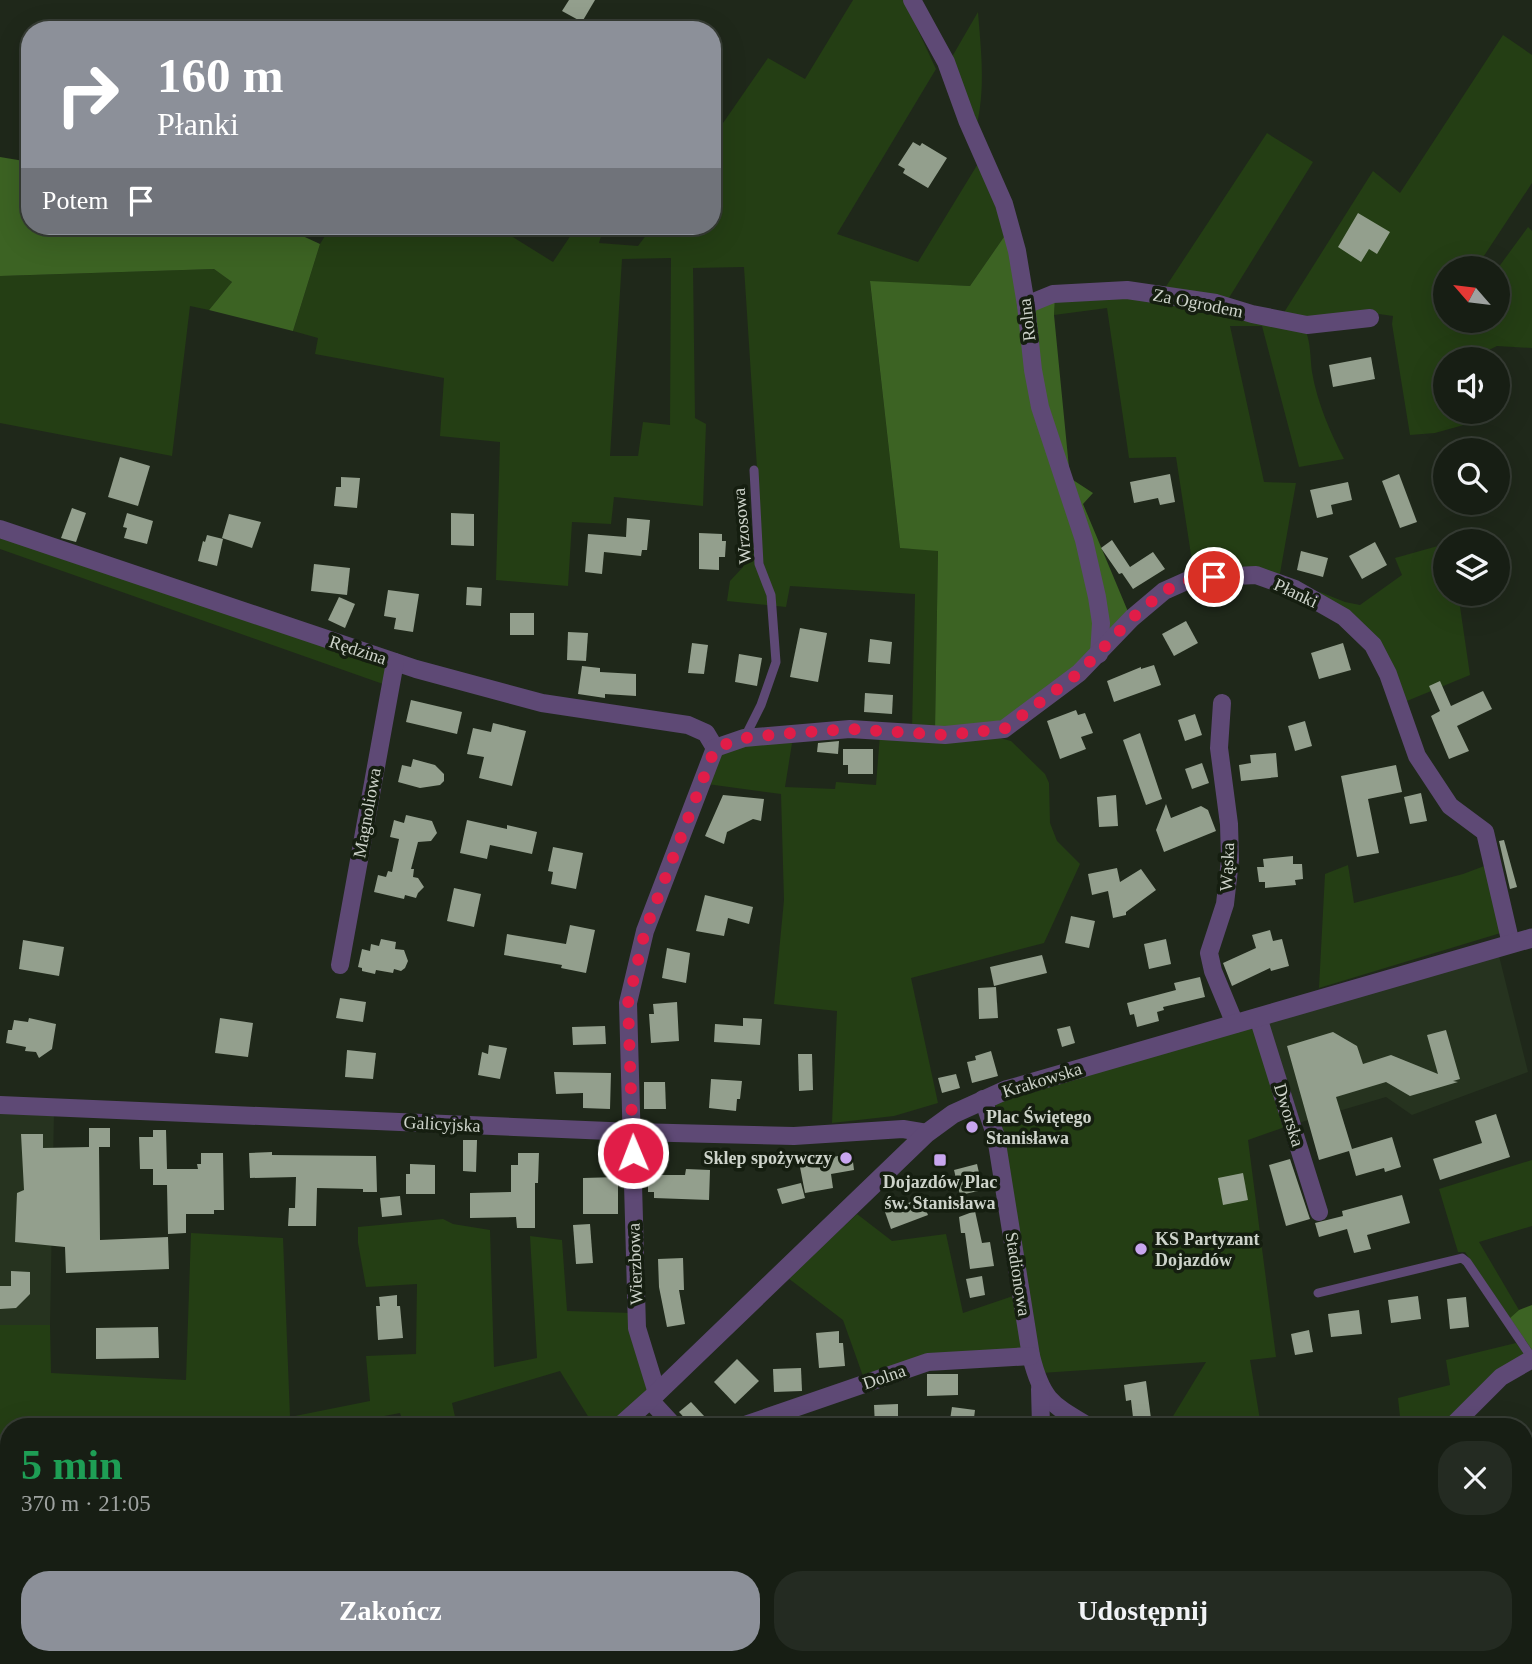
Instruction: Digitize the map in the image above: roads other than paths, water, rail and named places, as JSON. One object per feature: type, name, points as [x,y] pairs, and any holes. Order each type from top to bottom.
[{"type":"street","name":"Rolna","points":[[912,0],[946,62],[967,120],[1004,204],[1017,251],[1040,407],[1084,540],[1097,597],[1101,623],[1099,654]]},
{"type":"street","name":"Za Ogrodem","points":[[1026,305],[1053,294],[1127,290],[1216,303],[1252,314],[1307,325],[1370,318]]},
{"type":"street","name":"Rędzina","points":[[0,529],[395,662],[542,703],[688,725],[706,733],[715,748]]},
{"type":"street","name":"Płanki","points":[[715,748],[744,738],[850,729],[945,735],[1004,729],[1079,673],[1132,618],[1164,591],[1194,578],[1256,575],[1296,589],[1344,617],[1373,645],[1388,674],[1417,755],[1450,806],[1485,832],[1511,944]]},
{"type":"street","name":"Magnoliowa","points":[[340,965],[395,662]]},
{"type":"street","name":"Wąska","points":[[1222,703],[1219,748],[1229,824],[1230,860],[1225,904],[1209,953],[1213,971],[1235,1024]]},
{"type":"street","name":"Wierzbowa","points":[[654,1396],[637,1328],[628,1003],[645,931],[715,748]]},
{"type":"street","name":"Krakowska","points":[[629,1418],[911,1148],[953,1114],[1006,1090],[1532,938]]},
{"type":"street","name":"Dworska","points":[[1258,1017],[1320,1212]]},
{"type":"street","name":"Stadionowa","points":[[983,1099],[996,1137],[1031,1356],[1041,1389],[1052,1404],[1075,1418]]},
{"type":"street","name":"Galicyjska","points":[[0,1105],[633,1132],[794,1136],[903,1129],[927,1133]]},
{"type":"street","points":[[884,1130],[911,1148]]},
{"type":"street","name":"Dolna","points":[[765,1418],[928,1362],[1031,1356]]},
{"type":"street","points":[[1459,1418],[1501,1377],[1532,1359]]},
{"type":"street","points":[[1041,1389],[1041,1418]]},
{"type":"street","points":[[654,1396],[669,1418]]},
{"type":"lane","name":"Wrzosowa","points":[[744,738],[761,705],[776,662],[771,595],[759,564],[754,470]]},
{"type":"lane","points":[[1318,1293],[1462,1258],[1532,1359]]},
{"type":"place","name":"Plac Świętego Stanisława","points":[[972,1127]]},
{"type":"place","name":"Sklep spożywczy","points":[[846,1158]]},
{"type":"place","name":"Dojazdów Plac św. Stanisława","points":[[940,1160]]},
{"type":"place","name":"KS Partyzant Dojazdów","points":[[1141,1249]]}]
